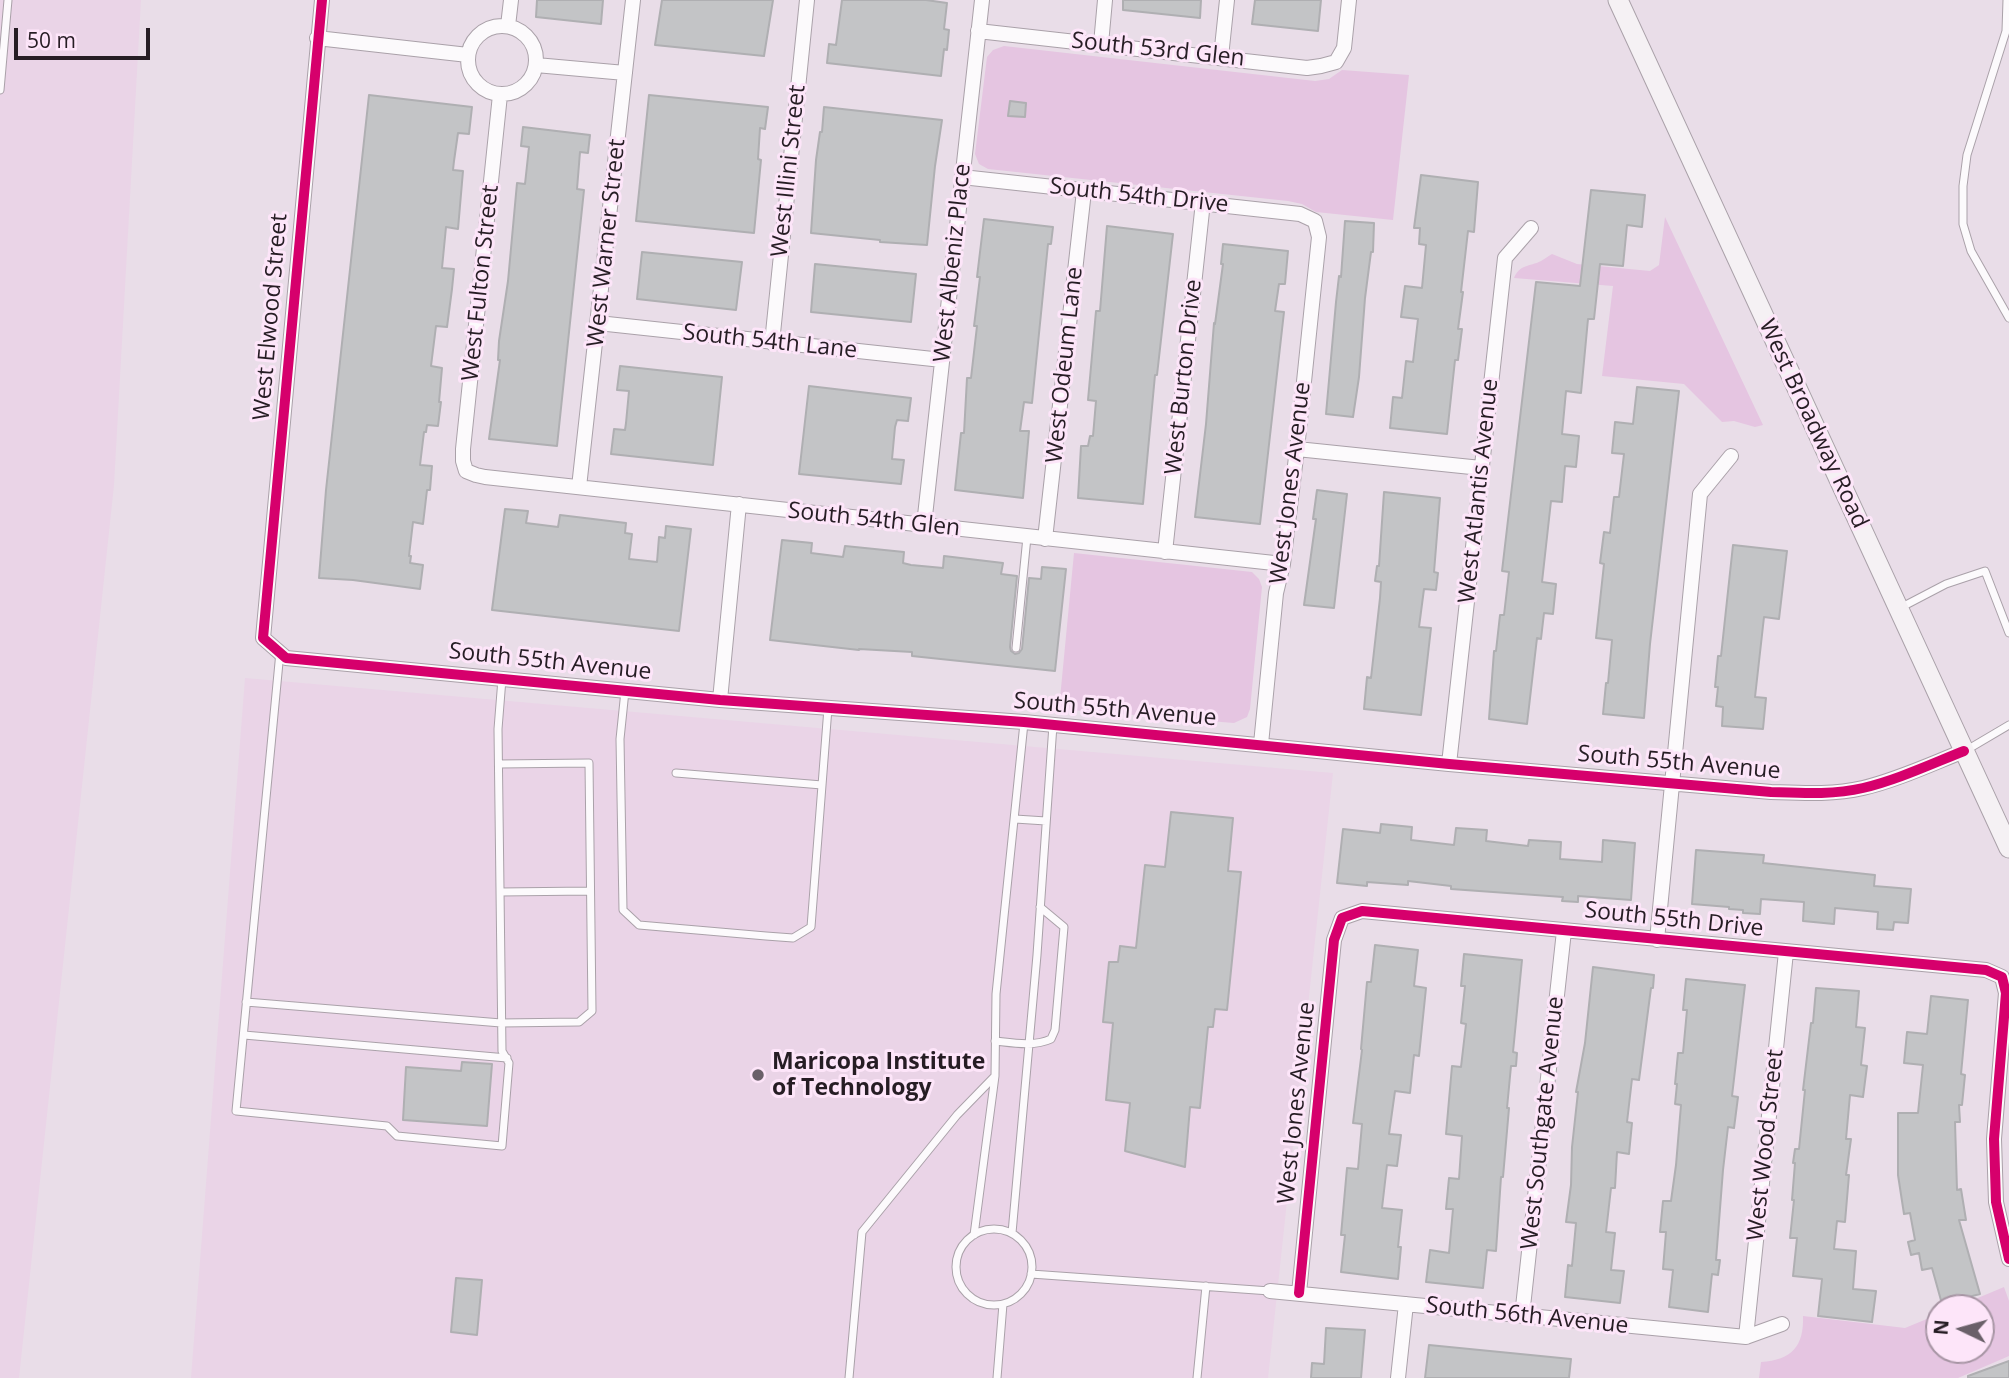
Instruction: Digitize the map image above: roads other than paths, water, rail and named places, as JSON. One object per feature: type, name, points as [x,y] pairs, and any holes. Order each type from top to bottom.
[{"type":"main road","name":"West Broadway Road","points":[[1618,0],[2009,848]]},
{"type":"street","name":"West Elwood Street","points":[[263,638],[322,0]]},
{"type":"street","points":[[508,26],[511,0]]},
{"type":"street","name":"West Warner Street","points":[[579,487],[633,0]]},
{"type":"street","name":"West Illini Street","points":[[772,343],[807,0]]},
{"type":"street","name":"West Albeniz Place","points":[[924,525],[982,0]]},
{"type":"street","points":[[1101,44],[1105,0]]},
{"type":"street","points":[[1221,57],[1227,0]]},
{"type":"street","name":"South 53rd Glen","points":[[978,31],[1307,68],[1336,62],[1344,48],[1349,0]]},
{"type":"street","points":[[497,26],[508,26],[518,29],[533,44],[536,65],[534,75],[521,89],[500,95],[481,88],[473,79],[468,55],[477,36],[497,26]]},
{"type":"street","points":[[317,38],[468,55]]},
{"type":"street","points":[[536,65],[625,73]]},
{"type":"street","name":"West Fulton Street","points":[[466,471],[463,449],[500,95]]},
{"type":"street","name":"South 54th Drive","points":[[962,177],[1300,214],[1315,221]]},
{"type":"street","name":"West Odeum Lane","points":[[1045,539],[1084,191]]},
{"type":"street","name":"West Burton Drive","points":[[1165,552],[1203,202]]},
{"type":"street","name":"West Jones Avenue","points":[[1261,744],[1276,593],[1283,564],[1297,449],[1319,237],[1315,221]]},
{"type":"street","name":"West Atlantis Avenue","points":[[1449,764],[1505,258],[1531,228]]},
{"type":"street","name":"South 54th Lane","points":[[598,324],[942,360]]},
{"type":"street","points":[[1297,449],[1481,468]]},
{"type":"street","points":[[1657,940],[1700,494],[1731,456]]},
{"type":"street","name":"South 54th Glen","points":[[466,471],[476,475],[579,487],[1283,564]]},
{"type":"street","points":[[720,700],[739,504]]},
{"type":"street","name":"South 55th Avenue","points":[[263,638],[286,658],[720,700],[1024,722],[1449,764],[1771,792],[1843,792],[1864,788],[1964,751]]},
{"type":"street","name":"South 55th Drive","points":[[1342,918],[1362,911],[1986,970],[2001,977],[2006,993],[1994,1139],[1996,1202],[2009,1259]]},
{"type":"street","name":"West Jones Avenue","points":[[1299,1293],[1334,940],[1342,918]]},
{"type":"street","name":"West Southgate Avenue","points":[[1522,1316],[1564,931]]},
{"type":"street","name":"West Wood Street","points":[[1746,1337],[1786,952]]},
{"type":"street","name":"South 56th Avenue","points":[[1270,1291],[1746,1337],[1782,1324]]},
{"type":"street","points":[[1398,1378],[1406,1304]]},
{"type":"lane","points":[[0,90],[8,0]]},
{"type":"lane","points":[[2007,0],[2006,31],[1967,155],[1963,186],[1963,224],[1971,251],[2009,318]]},
{"type":"lane","points":[[1016,648],[1027,537]]},
{"type":"lane","points":[[1898,608],[1946,584],[1985,570],[2009,634]]},
{"type":"lane","points":[[280,652],[236,1111],[387,1126],[397,1136],[502,1146],[509,1063],[502,1051],[498,729],[502,678]]},
{"type":"lane","points":[[625,691],[620,739],[623,910],[639,925],[793,938],[811,927],[828,708]]},
{"type":"lane","points":[[974,1235],[995,1076],[996,995],[1024,722]]},
{"type":"lane","points":[[1012,1233],[1041,907],[1053,725]]},
{"type":"lane","points":[[1964,751],[2009,725]]},
{"type":"lane","points":[[246,1002],[502,1023],[579,1022],[592,1011],[589,763],[499,764]]},
{"type":"lane","points":[[676,773],[822,785]]},
{"type":"lane","points":[[1015,819],[1046,821]]},
{"type":"lane","points":[[500,892],[590,891]]},
{"type":"lane","points":[[995,1041],[1028,1044],[1044,1042],[1051,1039],[1055,1030],[1064,927],[1041,907]]},
{"type":"lane","points":[[244,1035],[506,1058]]},
{"type":"lane","points":[[849,1378],[862,1232],[957,1115],[995,1076]]},
{"type":"lane","points":[[1000,1229],[1012,1233],[1023,1241],[1032,1265],[1025,1290],[1015,1299],[1003,1304],[980,1302],[962,1287],[957,1264],[960,1252],[965,1242],[987,1230],[1000,1229]]},
{"type":"lane","points":[[1031,1274],[1270,1291]]},
{"type":"lane","points":[[1198,1378],[1206,1286]]},
{"type":"lane","points":[[997,1378],[1003,1304]]},
{"type":"place","name":"Maricopa Institute of Technology","points":[[758,1075]]}]
